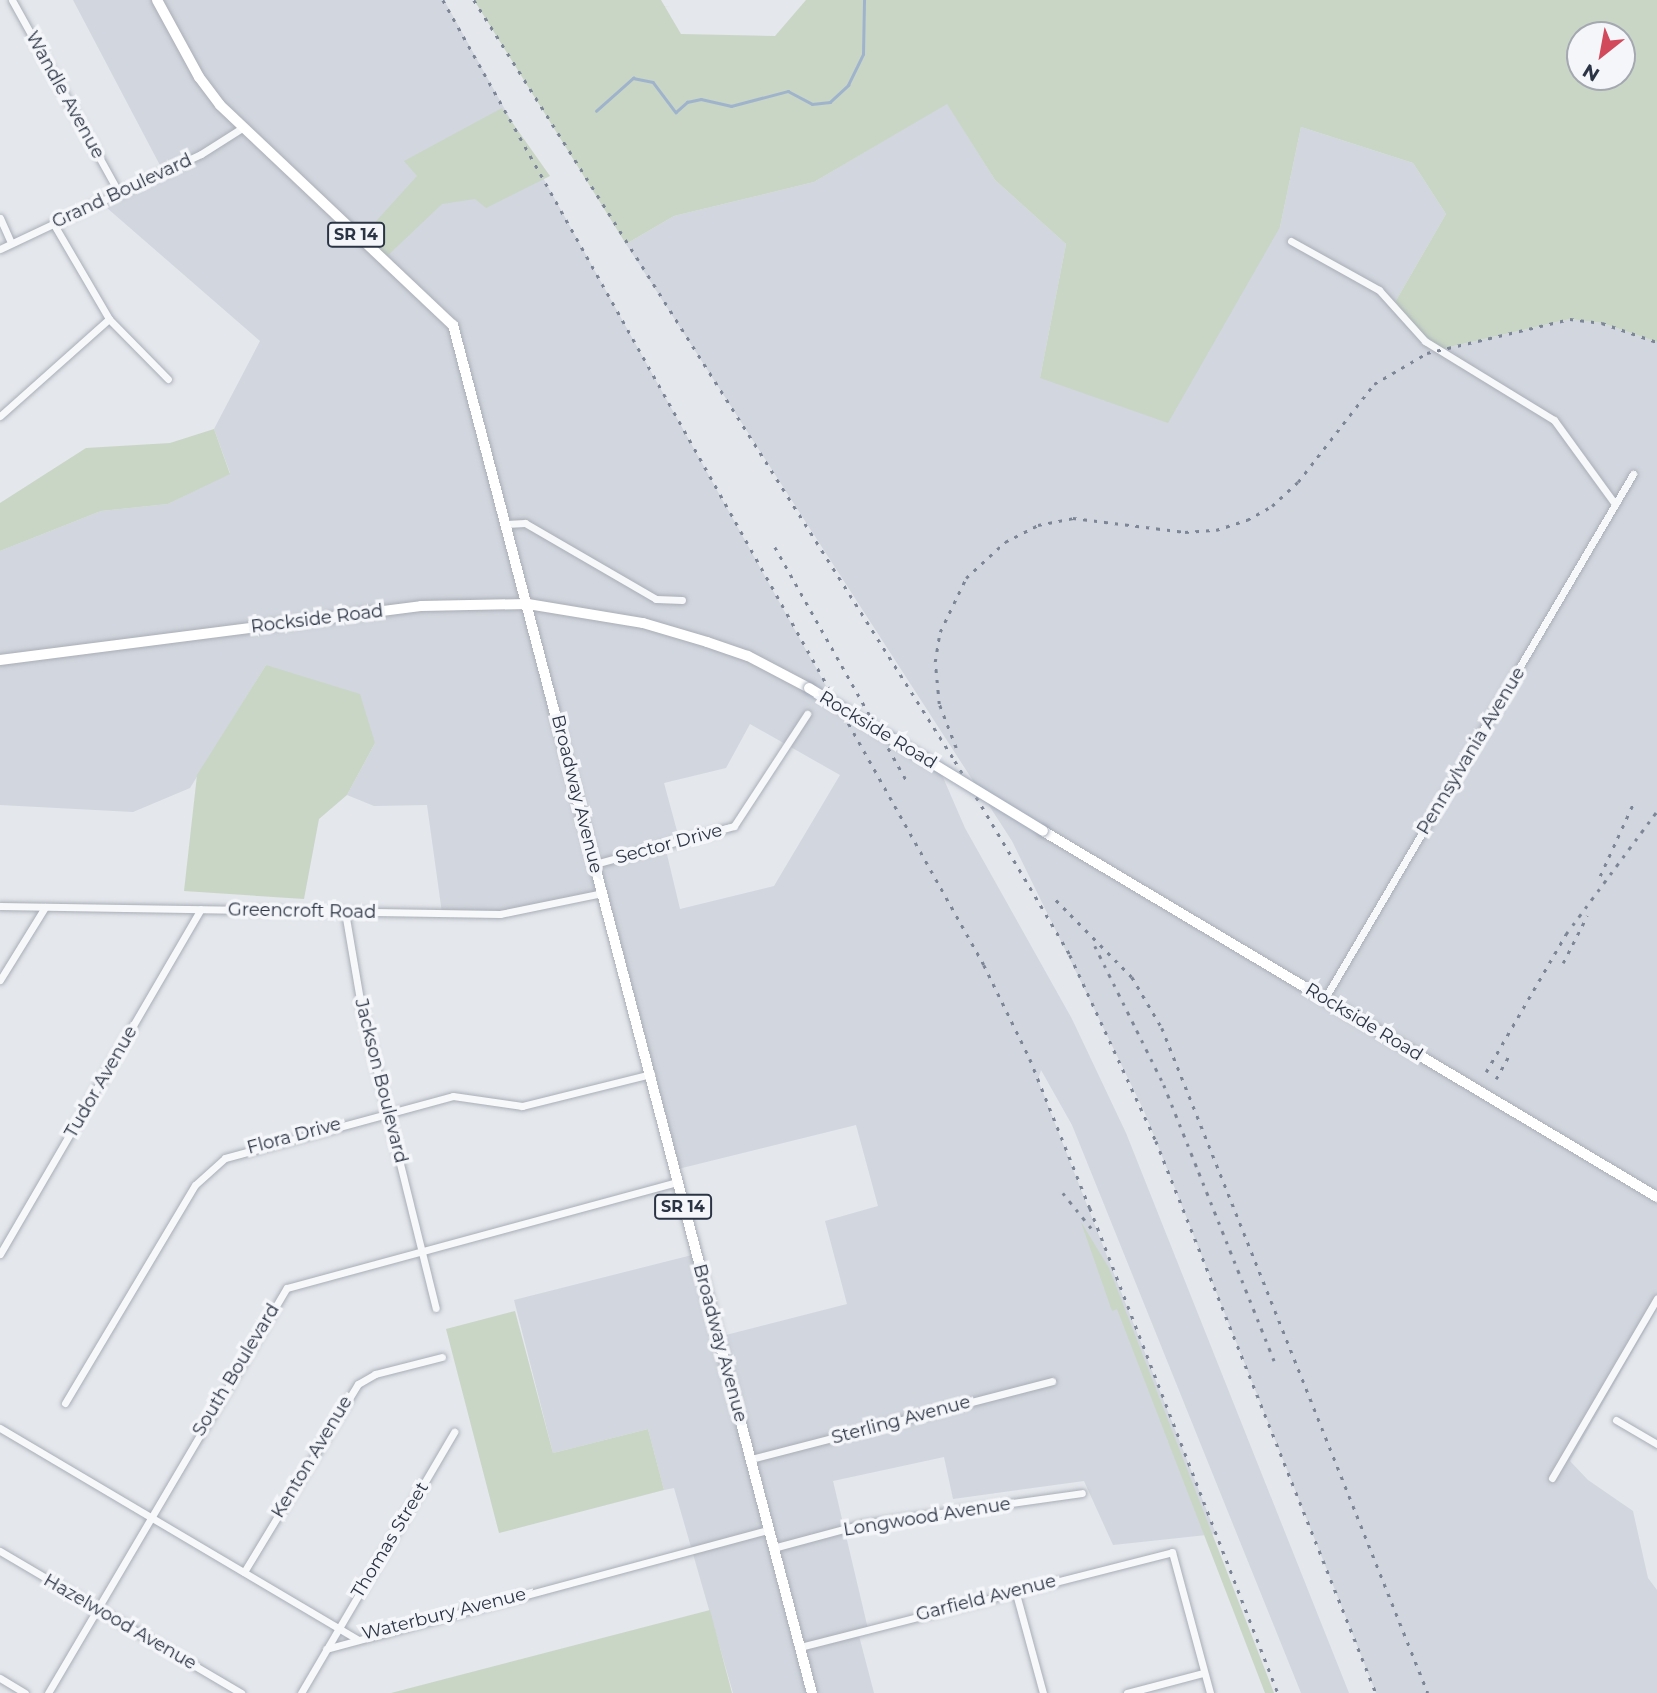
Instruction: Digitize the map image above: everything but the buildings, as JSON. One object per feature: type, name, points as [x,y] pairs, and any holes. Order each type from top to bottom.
[{"type":"main road","name":"Broadway Avenue","points":[[156,0],[199,77],[242,128],[453,325],[812,1693]]},
{"type":"main road","name":"Rockside Road","points":[[0,660],[421,606],[528,604],[643,623],[707,642],[748,656],[809,688],[1043,831],[1657,1197]]},
{"type":"street","name":"Wandle Avenue","points":[[12,0],[118,191]]},
{"type":"street","name":"Grand Boulevard","points":[[0,249],[201,154],[242,128]]},
{"type":"street","points":[[0,218],[11,243]]},
{"type":"street","points":[[53,223],[109,319],[168,379]]},
{"type":"street","points":[[1291,241],[1379,290],[1425,341],[1555,419],[1615,504]]},
{"type":"street","points":[[0,416],[109,319]]},
{"type":"street","name":"Pennsylvania Avenue","points":[[1325,998],[1633,474]]},
{"type":"street","points":[[506,524],[525,523],[656,599],[682,600]]},
{"type":"street","name":"Sector Drive","points":[[595,864],[734,826],[807,714]]},
{"type":"street","name":"Greencroft Road","points":[[0,906],[500,914],[602,893]]},
{"type":"street","points":[[0,980],[45,907]]},
{"type":"street","name":"Tudor Avenue","points":[[0,1254],[201,909]]},
{"type":"street","name":"Jackson Boulevard","points":[[345,912],[360,1006],[436,1308]]},
{"type":"street","name":"Flora Drive","points":[[65,1402],[208,1170],[238,1151],[463,1095],[522,1106],[651,1074]]},
{"type":"street","name":"South Boulevard","points":[[47,1693],[148,1517],[287,1288],[422,1249],[677,1182]]},
{"type":"street","points":[[1552,1478],[1657,1298]]},
{"type":"street","name":"Kenton Avenue","points":[[244,1572],[358,1384],[375,1374],[442,1357]]},
{"type":"street","name":"Sterling Avenue","points":[[751,1459],[1052,1381]]},
{"type":"street","points":[[1616,1420],[1657,1444]]},
{"type":"street","name":"Waterbury Avenue","points":[[0,1429],[357,1639],[768,1530]]},
{"type":"street","name":"Thomas Street","points":[[301,1693],[454,1432]]},
{"type":"street","name":"Longwood Avenue","points":[[773,1548],[862,1524],[1082,1493]]},
{"type":"street","name":"Hazelwood Avenue","points":[[0,1551],[241,1693]]},
{"type":"street","name":"Garfield Avenue","points":[[800,1647],[1172,1552],[1203,1673]]},
{"type":"street","points":[[1016,1590],[1043,1693]]},
{"type":"street","points":[[326,1649],[357,1639]]},
{"type":"street","points":[[1128,1693],[1203,1673],[1210,1693]]},
{"type":"street","points":[[0,1678],[25,1693]]},
{"type":"shaded area","points":[[73,0],[444,0],[835,702],[942,775],[965,828],[1072,1019],[1126,1133],[1349,1693],[1301,1693],[1072,1125],[1041,1070],[1038,1080],[1216,1534],[1113,1545],[1084,1481],[953,1499],[944,1457],[833,1481],[868,1629],[858,1632],[874,1693],[733,1693],[674,1488],[664,1490],[648,1429],[553,1453],[514,1300],[696,1254],[718,1337],[847,1304],[825,1221],[878,1206],[856,1125],[674,1170],[602,894],[534,910],[442,913],[427,805],[374,806],[347,795],[375,743],[266,665],[190,788],[133,812],[0,805],[0,551],[101,511],[168,504],[230,473],[214,429],[260,341],[99,201],[163,171]],"holes":[[[750,724],[840,775],[774,886],[680,909],[665,846],[680,842],[664,783],[726,768]]]},
{"type":"shaded area","points":[[947,103],[995,180],[1066,244],[1040,378],[1280,227],[1301,127],[1413,163],[1446,214],[1394,304],[1441,349],[1570,319],[1602,323],[1657,342],[1657,1309],[1570,1461],[1588,1480],[1633,1511],[1648,1578],[1657,1590],[1657,1693],[1376,1693],[1144,1111],[1012,841],[626,244],[674,216],[814,182]]},
{"type":"green space","points":[[474,0],[661,0],[681,34],[775,36],[806,0],[1657,0],[1657,342],[1602,323],[1570,319],[1441,349],[1425,341],[1394,304],[1446,214],[1413,163],[1301,127],[1280,227],[1168,423],[1040,378],[1066,244],[995,180],[947,104],[814,182],[674,216],[626,244]]},
{"type":"green space","points":[[502,108],[550,176],[486,208],[475,199],[442,204],[383,260],[360,239],[417,176],[404,161]]},
{"type":"green space","points":[[214,429],[230,474],[168,504],[101,511],[0,551],[0,503],[86,448],[170,443]]},
{"type":"green space","points":[[266,665],[360,694],[375,743],[347,795],[319,819],[304,899],[184,891],[197,775]]},
{"type":"green space","points":[[1081,1222],[1109,1268],[1274,1693],[1265,1693],[1117,1309],[1112,1311]]},
{"type":"green space","points":[[515,1311],[553,1453],[648,1429],[664,1490],[499,1533],[446,1329]]},
{"type":"green space","points":[[710,1610],[732,1693],[391,1693]]},
{"type":"waterway","points":[[596,111],[633,78],[653,82],[676,112],[687,102],[701,99],[731,106],[788,91],[812,104],[830,102],[848,85],[863,54],[864,0]]},
{"type":"railway","points":[[443,0],[984,965],[1030,1059],[1278,1693]]},
{"type":"railway","points":[[474,0],[955,761],[1070,955],[1156,1141],[1376,1693]]},
{"type":"railway","points":[[956,748],[939,704],[935,662],[940,632],[966,578],[1005,542],[1038,525],[1073,518],[1185,532],[1216,530],[1247,520],[1272,506],[1298,482],[1374,384],[1427,353],[1570,319],[1602,323],[1657,342]]},
{"type":"railway","points":[[775,547],[908,783]]},
{"type":"railway","points":[[1600,876],[1633,804]]},
{"type":"railway","points":[[1486,1072],[1566,934],[1657,811]]},
{"type":"railway","points":[[1056,900],[1132,977],[1162,1028],[1428,1693]]},
{"type":"railway","points":[[1563,963],[1587,916]]},
{"type":"railway","points":[[1095,946],[1164,1085],[1277,1367]]},
{"type":"railway","points":[[1496,1079],[1510,1054]]},
{"type":"railway","points":[[1063,1193],[1092,1229]]}]
